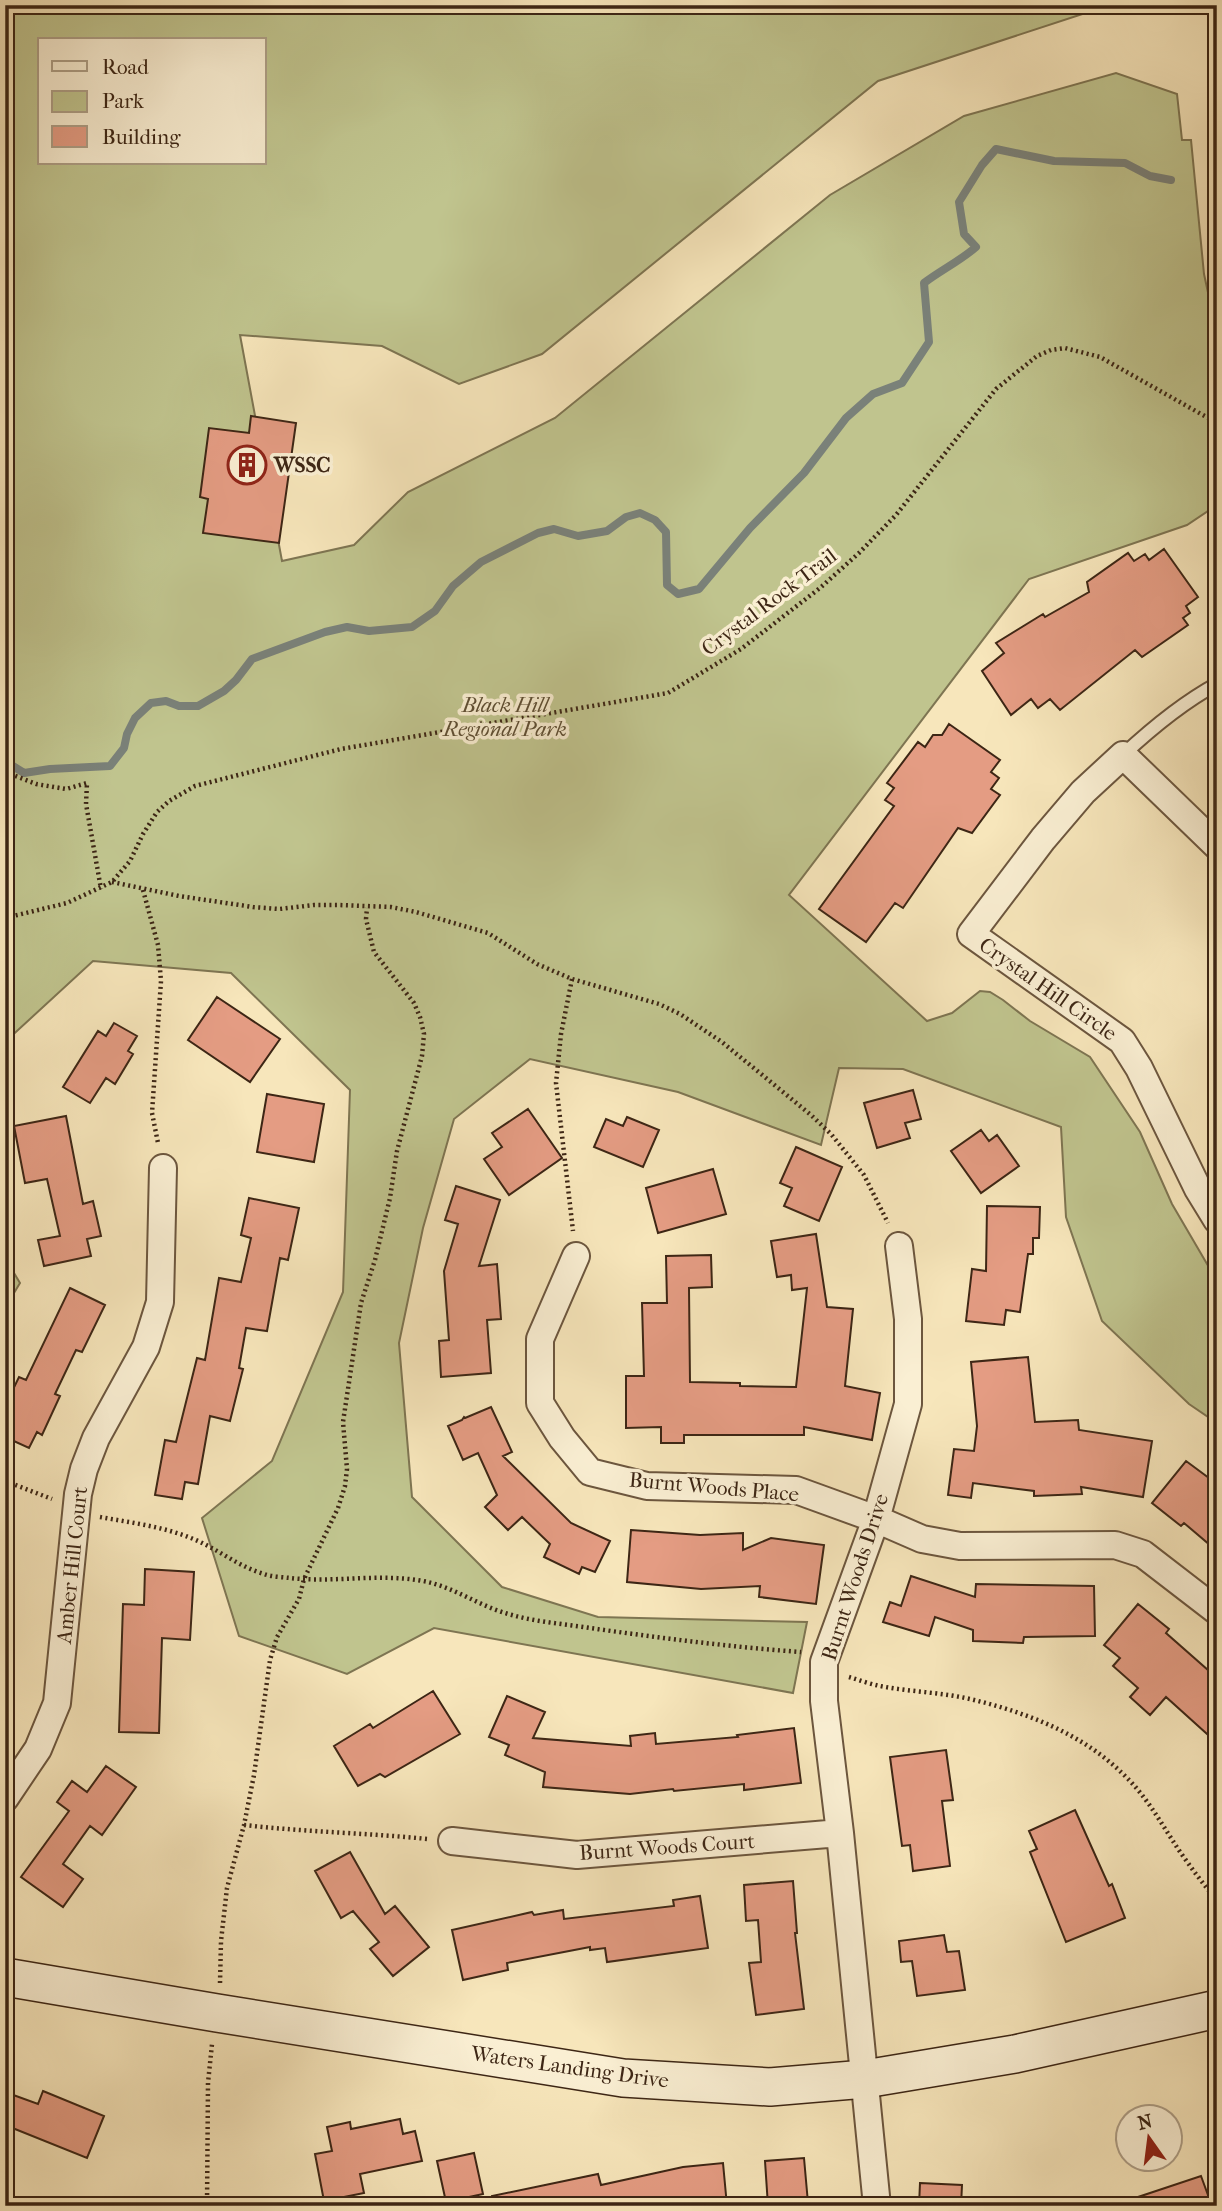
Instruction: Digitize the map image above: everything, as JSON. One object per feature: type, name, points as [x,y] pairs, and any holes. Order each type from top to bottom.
[{"type":"street","points":[[1123,755],[1217,846]]},
{"type":"street","name":"Crystal Hill Circle","points":[[1123,755],[1083,792],[971,934],[1122,1041],[1139,1068],[1198,1189],[1217,1220]]},
{"type":"street","name":"Amber Hill Court","points":[[5,1798],[38,1749],[57,1703],[78,1494],[84,1469],[96,1438],[146,1347],[160,1302],[163,1168]]},
{"type":"street","name":"Burnt Woods Drive","points":[[877,2206],[840,1833],[824,1701],[824,1662],[876,1519],[908,1404],[908,1319],[899,1246]]},
{"type":"street","name":"Burnt Woods Place","points":[[576,1256],[540,1339],[540,1403],[562,1438],[590,1472],[647,1486],[796,1490],[922,1539],[960,1546],[1115,1545],[1143,1554],[1217,1611]]},
{"type":"street","name":"Burnt Woods Court","points":[[452,1841],[577,1855],[840,1833]]},
{"type":"street","name":"Waters Landing Drive","points":[[5,1977],[623,2078],[770,2087],[865,2079],[1015,2054],[1217,2009]]},
{"type":"lane","points":[[1123,755],[1158,723],[1217,684]]},
{"type":"path","name":"Crystal Rock Trail","points":[[113,883],[130,861],[157,812],[169,801],[195,786],[341,749],[668,693],[741,649],[839,570],[896,515],[996,389],[1037,356],[1051,350],[1065,348],[1100,357],[1217,423]]},
{"type":"path","points":[[5,772],[36,783],[66,789],[87,783],[86,804],[101,888]]},
{"type":"path","points":[[5,918],[67,903],[113,883],[253,907],[391,907],[488,933],[537,964],[572,979],[659,1004],[680,1014],[722,1042],[831,1134],[864,1175],[899,1246]]},
{"type":"path","points":[[143,890],[158,945],[161,981],[152,1113],[163,1168]]},
{"type":"path","points":[[208,2206],[208,2083],[217,2013],[227,1888],[254,1776],[270,1660],[277,1637],[299,1600],[304,1579],[338,1508],[345,1486],[344,1422],[359,1315],[375,1260],[390,1198],[397,1151],[422,1056],[424,1034],[420,1017],[414,1003],[374,953],[366,919],[367,908]]},
{"type":"path","points":[[572,979],[561,1034],[556,1083],[576,1256]]},
{"type":"path","points":[[5,1481],[58,1501]]},
{"type":"path","points":[[98,1516],[170,1530],[265,1575],[304,1579],[401,1578],[425,1581],[511,1615],[627,1633],[804,1653],[844,1675],[879,1686],[946,1693],[1047,1723],[1079,1740],[1124,1774],[1160,1818],[1187,1862],[1217,1901]]},
{"type":"path","points":[[244,1825],[302,1832],[368,1833],[452,1841]]},
{"type":"green space","name":"Black Hill Regional Park","points":[[5,5],[1110,5],[878,81],[542,354],[459,384],[382,346],[240,335],[282,561],[354,545],[408,492],[555,418],[830,195],[964,116],[1116,73],[1177,94],[1182,140],[1191,140],[1204,274],[1217,334],[1217,505],[1187,525],[1029,579],[789,895],[927,1021],[952,1013],[980,991],[990,992],[1030,1021],[1090,1057],[1140,1132],[1172,1204],[1217,1281],[1217,1423],[1189,1404],[1102,1321],[1066,1217],[1061,1127],[903,1069],[839,1068],[821,1145],[678,1092],[530,1059],[454,1119],[423,1228],[399,1343],[412,1497],[502,1587],[598,1617],[807,1622],[793,1693],[434,1628],[347,1674],[239,1636],[202,1518],[272,1461],[343,1292],[350,1090],[231,973],[93,961],[5,1042]]},
{"type":"green space","points":[[5,1258],[20,1283],[5,1308]]},
{"type":"building","name":"WSSC","points":[[251,416],[296,423],[279,543],[203,533],[208,499],[200,497],[209,428],[249,433]]},
{"type":"building","points":[[1164,549],[1198,597],[1186,606],[1190,613],[1183,618],[1188,625],[1142,657],[1135,650],[1060,710],[1050,699],[1038,708],[1031,699],[1011,715],[982,671],[1004,653],[996,643],[1043,614],[1045,617],[1089,592],[1087,582],[1128,553],[1134,561],[1145,554],[1149,560]]},
{"type":"building","points":[[949,724],[1000,760],[991,772],[999,778],[991,789],[1000,795],[972,833],[958,828],[903,908],[895,903],[866,942],[819,909],[894,806],[885,800],[894,788],[887,783],[918,742],[925,747],[933,735],[942,735]]},
{"type":"building","points":[[217,997],[280,1039],[250,1082],[188,1040]]},
{"type":"building","points":[[114,1023],[137,1036],[128,1051],[133,1054],[115,1084],[106,1078],[90,1103],[63,1087],[98,1031],[106,1036]]},
{"type":"building","points":[[913,1090],[921,1119],[905,1123],[910,1138],[877,1148],[864,1103]]},
{"type":"building","points":[[267,1094],[324,1104],[314,1162],[257,1152]]},
{"type":"building","points":[[528,1109],[562,1158],[509,1195],[484,1159],[502,1147],[492,1133]]},
{"type":"building","points":[[66,1116],[83,1204],[93,1201],[101,1236],[87,1239],[91,1256],[44,1266],[38,1240],[60,1236],[47,1179],[25,1183],[14,1126]]},
{"type":"building","points":[[627,1117],[659,1130],[643,1167],[594,1147],[606,1119],[623,1126]]},
{"type":"building","points":[[981,1130],[989,1141],[997,1135],[1019,1166],[981,1193],[951,1151]]},
{"type":"building","points":[[796,1147],[842,1167],[819,1221],[784,1206],[792,1188],[780,1183]]},
{"type":"building","points":[[713,1169],[726,1214],[658,1233],[646,1188]]},
{"type":"building","points":[[456,1186],[500,1200],[479,1266],[497,1264],[501,1319],[487,1320],[491,1373],[441,1377],[439,1341],[449,1340],[444,1271],[458,1224],[445,1220]]},
{"type":"building","points":[[249,1198],[299,1208],[288,1260],[280,1258],[267,1331],[246,1328],[239,1368],[243,1369],[230,1421],[210,1416],[198,1484],[185,1482],[182,1499],[155,1495],[165,1440],[176,1442],[197,1358],[205,1360],[219,1278],[241,1282],[251,1238],[241,1235]]},
{"type":"building","points":[[987,1206],[1040,1207],[1039,1238],[1033,1238],[1033,1254],[1028,1254],[1020,1312],[1006,1310],[1004,1325],[966,1321],[972,1269],[986,1271]]},
{"type":"building","points":[[816,1234],[827,1307],[853,1309],[845,1386],[880,1393],[872,1440],[804,1427],[804,1435],[684,1435],[684,1443],[661,1443],[661,1427],[626,1428],[626,1376],[644,1376],[642,1303],[667,1303],[666,1256],[711,1255],[712,1287],[689,1288],[690,1382],[796,1387],[807,1288],[792,1290],[791,1275],[777,1277],[771,1241]]},
{"type":"building","points":[[70,1288],[105,1305],[82,1352],[76,1350],[55,1394],[60,1396],[42,1435],[37,1432],[29,1448],[5,1437],[5,1406],[19,1377],[26,1380]]},
{"type":"building","points":[[1028,1357],[1035,1422],[1078,1420],[1079,1430],[1152,1441],[1143,1497],[1081,1487],[1082,1494],[1034,1496],[1034,1491],[973,1483],[971,1498],[948,1495],[954,1449],[974,1451],[977,1426],[971,1362]]},
{"type":"building","points":[[491,1407],[512,1452],[503,1456],[571,1523],[610,1541],[595,1572],[582,1567],[579,1574],[544,1557],[550,1544],[522,1517],[508,1530],[485,1507],[497,1495],[478,1453],[463,1460],[448,1426]]},
{"type":"building","points":[[1186,1461],[1217,1484],[1217,1551],[1184,1523],[1181,1526],[1152,1503]]},
{"type":"building","points":[[631,1530],[700,1535],[743,1533],[743,1550],[771,1538],[824,1545],[816,1604],[759,1597],[760,1586],[701,1589],[627,1582]]},
{"type":"building","points":[[145,1569],[194,1572],[190,1640],[162,1638],[159,1733],[119,1732],[123,1604],[144,1605]]},
{"type":"building","points":[[911,1576],[975,1597],[976,1584],[1094,1586],[1095,1636],[1024,1637],[1023,1643],[973,1641],[973,1630],[935,1617],[929,1636],[883,1622],[890,1602],[901,1606]]},
{"type":"building","points":[[1138,1604],[1169,1629],[1166,1633],[1217,1678],[1217,1743],[1166,1697],[1150,1715],[1130,1697],[1138,1688],[1113,1666],[1120,1658],[1104,1645]]},
{"type":"building","points":[[433,1691],[460,1734],[385,1777],[380,1774],[358,1786],[334,1746],[370,1724],[373,1728]]},
{"type":"building","points":[[507,1696],[545,1712],[533,1738],[631,1746],[630,1736],[655,1733],[656,1744],[738,1737],[737,1735],[794,1728],[801,1783],[744,1790],[744,1784],[630,1794],[543,1787],[545,1772],[505,1755],[509,1745],[489,1737]]},
{"type":"building","points":[[946,1750],[953,1800],[942,1801],[950,1866],[913,1871],[910,1845],[902,1846],[890,1757]]},
{"type":"building","points":[[106,1766],[136,1787],[102,1835],[90,1826],[63,1864],[83,1879],[63,1907],[21,1877],[69,1811],[57,1802],[72,1781],[87,1792]]},
{"type":"building","points":[[1075,1810],[1109,1886],[1112,1884],[1125,1918],[1066,1942],[1030,1852],[1037,1849],[1029,1831]]},
{"type":"building","points":[[350,1852],[385,1914],[395,1906],[429,1947],[393,1976],[370,1949],[379,1942],[353,1911],[341,1918],[315,1871]]},
{"type":"building","points":[[793,1881],[795,1933],[804,2009],[756,2015],[749,1963],[761,1962],[758,1920],[746,1921],[744,1885]]},
{"type":"building","points":[[700,1896],[708,1948],[607,1962],[605,1948],[590,1950],[590,1947],[507,1963],[508,1970],[463,1980],[452,1930],[532,1912],[534,1915],[563,1910],[564,1919],[674,1906],[673,1900]]},
{"type":"building","points":[[944,1935],[947,1952],[959,1951],[965,1990],[917,1996],[912,1961],[901,1962],[899,1941]]},
{"type":"building","points":[[43,2091],[104,2116],[87,2158],[5,2125],[5,2092],[38,2104]]},
{"type":"building","points":[[400,2119],[403,2134],[415,2131],[422,2161],[360,2174],[364,2193],[324,2201],[315,2154],[332,2151],[327,2127],[350,2122],[351,2129]]},
{"type":"building","points":[[474,2153],[483,2194],[446,2202],[437,2161]]},
{"type":"building","points":[[804,2158],[808,2203],[768,2206],[765,2161]]},
{"type":"building","points":[[723,2163],[727,2206],[493,2206],[492,2196],[598,2174],[601,2185],[683,2167]]},
{"type":"building","points":[[1201,2176],[1212,2206],[1124,2206],[1123,2202]]},
{"type":"building","points":[[920,2183],[962,2185],[961,2206],[919,2206]]},
{"type":"waterway","points":[[5,761],[24,773],[110,766],[124,748],[135,718],[151,703],[166,701],[179,706],[198,706],[224,691],[252,659],[325,632],[347,627],[369,631],[412,627],[435,611],[453,586],[481,562],[538,533],[554,529],[578,536],[607,531],[626,517],[640,513],[655,520],[666,532],[667,585],[678,594],[699,589],[750,528],[804,473],[846,418],[873,394],[902,383],[929,342],[924,283],[976,247],[964,234],[959,202],[982,165],[996,149],[1054,161],[1125,163],[1150,176],[1171,180]]},
{"type":"place","name":"WSSC","points":[[247,465]]}]
